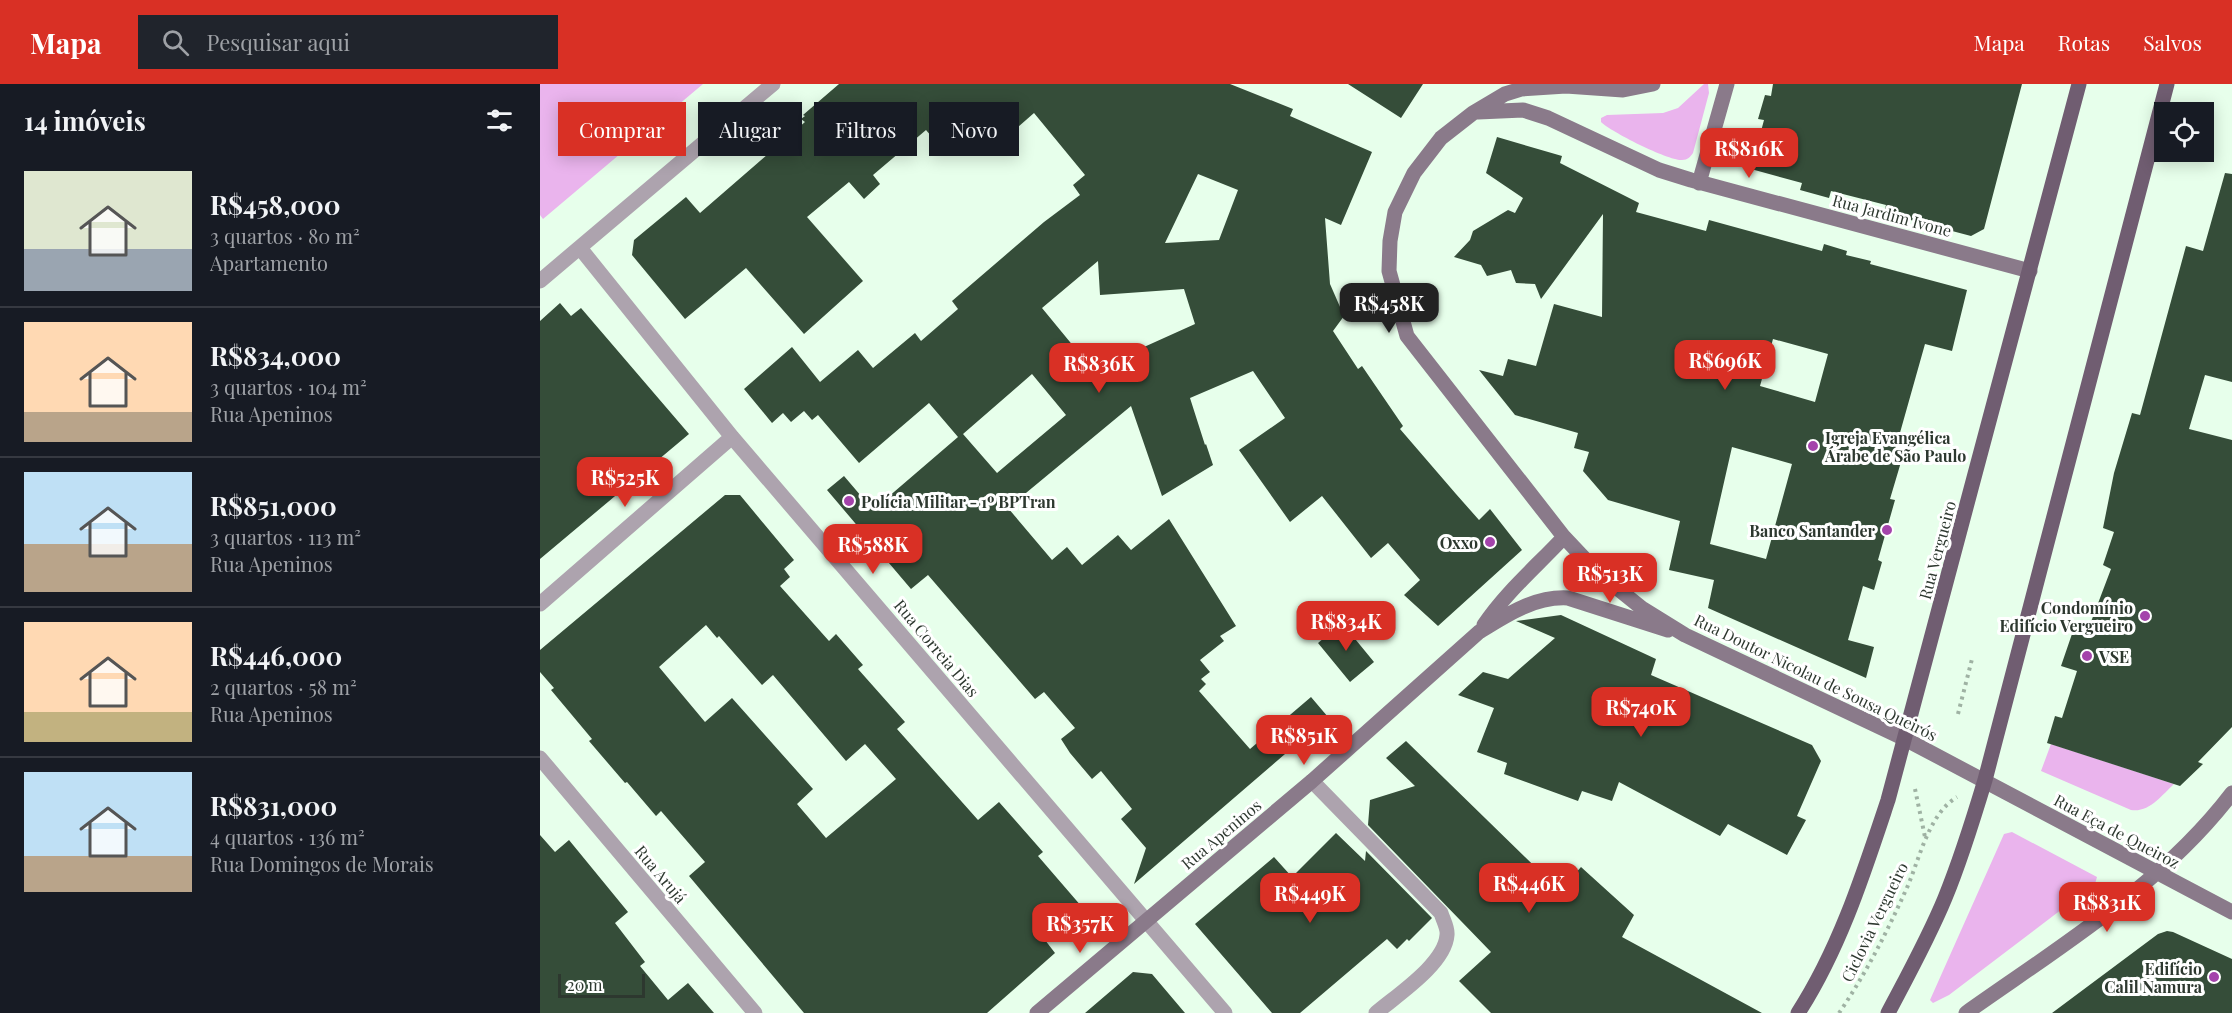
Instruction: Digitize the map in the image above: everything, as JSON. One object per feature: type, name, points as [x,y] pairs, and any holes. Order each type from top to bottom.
[{"type":"main road","name":"Rua Vergueiro","points":[[1798,1013],[1830,952],[1861,882],[1905,739],[2079,84]]},
{"type":"main road","points":[[1888,1013],[1946,897],[1965,846],[1985,780],[2167,84]]},
{"type":"street","points":[[540,281],[773,84]]},
{"type":"street","name":"Rua Doutor Nicolau de Sousa Queirós","points":[[1653,84],[1623,90],[1566,86],[1521,90],[1505,94],[1473,113],[1441,138],[1414,173],[1395,213],[1390,241],[1389,271],[1407,336],[1564,537],[1597,572],[1619,591],[1685,635],[1905,739],[1985,780]]},
{"type":"street","points":[[1699,183],[1727,84]]},
{"type":"street","name":"Rua Jardim Ivone","points":[[1473,113],[1523,110],[1548,118],[1659,170],[1699,183],[2030,271]]},
{"type":"street","name":"Rua Correia Dias","points":[[580,248],[732,437],[1225,1013]]},
{"type":"street","points":[[540,604],[732,437]]},
{"type":"street","name":"Rua Apeninos","points":[[1479,632],[1496,608],[1564,537]]},
{"type":"street","name":"Rua Apeninos","points":[[1037,1013],[1312,781],[1479,632],[1506,615],[1532,603],[1555,597],[1568,598],[1685,635]]},
{"type":"street","name":"Rua Arujá","points":[[540,758],[755,1013]]},
{"type":"street","name":"Rua Eça de Queiroz","points":[[1985,780],[2232,912]]},
{"type":"street","points":[[1312,781],[1441,913],[1448,933],[1445,949],[1434,963],[1376,1013]]},
{"type":"street","points":[[1966,1013],[2118,905],[2190,841],[2232,793]]},
{"type":"path","points":[[1958,714],[1972,659]]},
{"type":"path","name":"Ciclovia Vergueiro","points":[[1839,1013],[1852,995],[1892,920],[1925,838]]},
{"type":"shaded area","points":[[540,84],[703,84],[682,102],[558,102],[558,156],[618,156],[543,219],[540,215]]},
{"type":"shaded area","points":[[1704,84],[1708,84],[1709,93],[1693,153],[1686,159],[1675,159],[1653,151],[1601,122],[1601,118],[1607,115],[1663,113],[1678,108]]},
{"type":"shaded area","points":[[2051,744],[2174,784],[2149,806],[2144,809],[2131,810],[2041,771]]},
{"type":"shaded area","points":[[2012,832],[2097,877],[2095,884],[1949,995],[1933,1003],[1930,1000],[2004,834]]},
{"type":"building","points":[[839,84],[1230,84],[1293,109],[1290,116],[1372,152],[1341,225],[1325,218],[1330,284],[1344,316],[1333,331],[1358,369],[1362,366],[1403,426],[1400,429],[1456,494],[1479,520],[1490,509],[1522,550],[1438,626],[1404,595],[1420,580],[1388,543],[1371,558],[1322,496],[1290,522],[1239,450],[1285,418],[1253,371],[1190,398],[1213,465],[1162,496],[1131,406],[1008,508],[1052,560],[1067,547],[1082,565],[1118,535],[1131,550],[1169,519],[1236,626],[1220,636],[1224,641],[1200,660],[1210,672],[1201,679],[1206,684],[1199,691],[1250,749],[1311,697],[1328,717],[1134,884],[1146,848],[1121,819],[1132,809],[1101,771],[1092,779],[1070,753],[1061,739],[1075,728],[1044,692],[1035,699],[928,575],[911,589],[827,490],[844,476],[873,510],[958,437],[929,403],[859,463],[818,415],[812,420],[804,411],[791,422],[783,413],[772,423],[744,389],[792,347],[820,382],[858,350],[873,368],[915,333],[921,341],[958,309],[952,301],[1044,222],[1080,195],[1073,185],[1085,175],[1034,113],[1019,126],[1019,102],[929,102],[929,134],[926,130],[917,138],[917,102],[818,102]],"holes":[[[1198,174],[1238,190],[1219,240],[1165,243]],[[1098,261],[1100,295],[1184,289],[1195,324],[1093,370],[1042,308]],[[1032,374],[1066,415],[997,473],[963,434]]]},
{"type":"building","points":[[1348,84],[1423,84],[1401,118]]},
{"type":"building","points":[[1773,84],[2022,84],[1984,229],[1971,236],[1884,213],[1886,205],[1831,191],[1829,198],[1800,190],[1802,183],[1751,169],[1764,120],[1758,119],[1765,95],[1771,96]]},
{"type":"building","points":[[814,106],[814,156],[895,156],[873,175],[880,184],[864,199],[849,182],[807,217],[863,281],[804,334],[746,268],[685,319],[632,255],[634,240],[686,197],[700,213],[766,156],[802,156],[802,125],[805,122],[802,118],[805,116],[803,115]]},
{"type":"building","points":[[1497,137],[1562,156],[1560,163],[1639,203],[1636,212],[1706,231],[1709,220],[1822,251],[1824,244],[1847,251],[1846,255],[1871,261],[1870,264],[1967,290],[1952,351],[1925,344],[1894,454],[1902,456],[1890,499],[1895,500],[1878,560],[1882,562],[1874,590],[1863,586],[1848,640],[1874,647],[1866,678],[1708,608],[1714,580],[1669,570],[1680,521],[1608,500],[1583,471],[1589,452],[1574,448],[1578,433],[1515,415],[1479,370],[1503,376],[1508,359],[1536,366],[1554,304],[1602,317],[1603,214],[1541,299],[1535,284],[1516,283],[1511,270],[1487,276],[1481,265],[1454,257],[1470,240],[1473,231],[1508,210],[1515,213],[1523,198],[1486,173]],"holes":[[[1773,339],[1828,354],[1815,402],[1760,386]],[[1732,447],[1792,464],[1766,559],[1710,544]]]},
{"type":"building","points":[[2225,173],[2232,174],[2232,382],[2205,375],[2189,429],[2232,440],[2232,727],[2198,762],[2203,764],[2180,786],[2047,743],[2055,716],[2062,718],[2077,671],[2061,666],[2073,631],[2086,635],[2111,569],[2103,565],[2114,532],[2103,528],[2114,473],[2132,413],[2140,415],[2186,246],[2203,251]]},
{"type":"building","points":[[560,303],[571,316],[581,308],[689,434],[540,559],[540,321]]},
{"type":"building","points":[[725,495],[740,495],[794,560],[784,569],[790,577],[780,586],[829,641],[836,634],[863,665],[858,669],[905,722],[897,729],[978,820],[999,802],[1043,852],[1038,856],[1082,907],[1045,940],[1055,953],[987,1013],[804,1013],[689,876],[705,862],[661,811],[656,816],[627,782],[625,783],[589,741],[592,739],[551,690],[554,688],[540,672],[540,650]],"holes":[[[706,625],[717,638],[719,636],[762,685],[773,675],[846,761],[865,744],[896,779],[826,838],[797,804],[813,789],[732,698],[705,722],[659,667]]]},
{"type":"building","points":[[1561,615],[1656,659],[1651,675],[1812,745],[1821,761],[1797,816],[1806,820],[1787,855],[1728,824],[1720,836],[1619,782],[1612,801],[1582,791],[1578,801],[1504,774],[1507,763],[1477,752],[1494,708],[1458,695],[1483,672],[1508,679],[1555,638],[1516,621]]},
{"type":"building","points":[[1342,623],[1374,662],[1350,682],[1318,643]]},
{"type":"building","points":[[1406,741],[1560,891],[1581,867],[1634,915],[1622,937],[1762,1013],[1491,1013],[1459,981],[1491,952],[1368,825],[1370,800],[1415,786],[1386,758]]},
{"type":"building","points":[[1336,833],[1365,861],[1366,851],[1432,918],[1409,941],[1407,939],[1397,949],[1387,939],[1300,1013],[1272,1013],[1195,924],[1274,857],[1292,877]]},
{"type":"building","points":[[540,835],[555,852],[569,840],[628,912],[615,923],[645,962],[640,966],[668,1000],[688,983],[714,1013],[540,1013]]},
{"type":"building","points":[[2167,931],[2232,959],[2232,1013],[2052,1013],[2158,934]]},
{"type":"building","points":[[1133,972],[1152,974],[1185,1013],[1085,1013]]},
{"type":"place","name":"Igreja Evangélica Árabe de São Paulo","points":[[1813,446]]},
{"type":"place","name":"Polícia Militar - 1º BPTran","points":[[849,501]]},
{"type":"place","name":"Banco Santander","points":[[1887,530]]},
{"type":"place","name":"Oxxo","points":[[1490,542]]},
{"type":"place","name":"Condomínio Edifício Vergueiro","points":[[2145,616]]},
{"type":"place","name":"VSE","points":[[2087,656]]},
{"type":"place","name":"Edifício Calil Namura","points":[[2214,977]]}]
